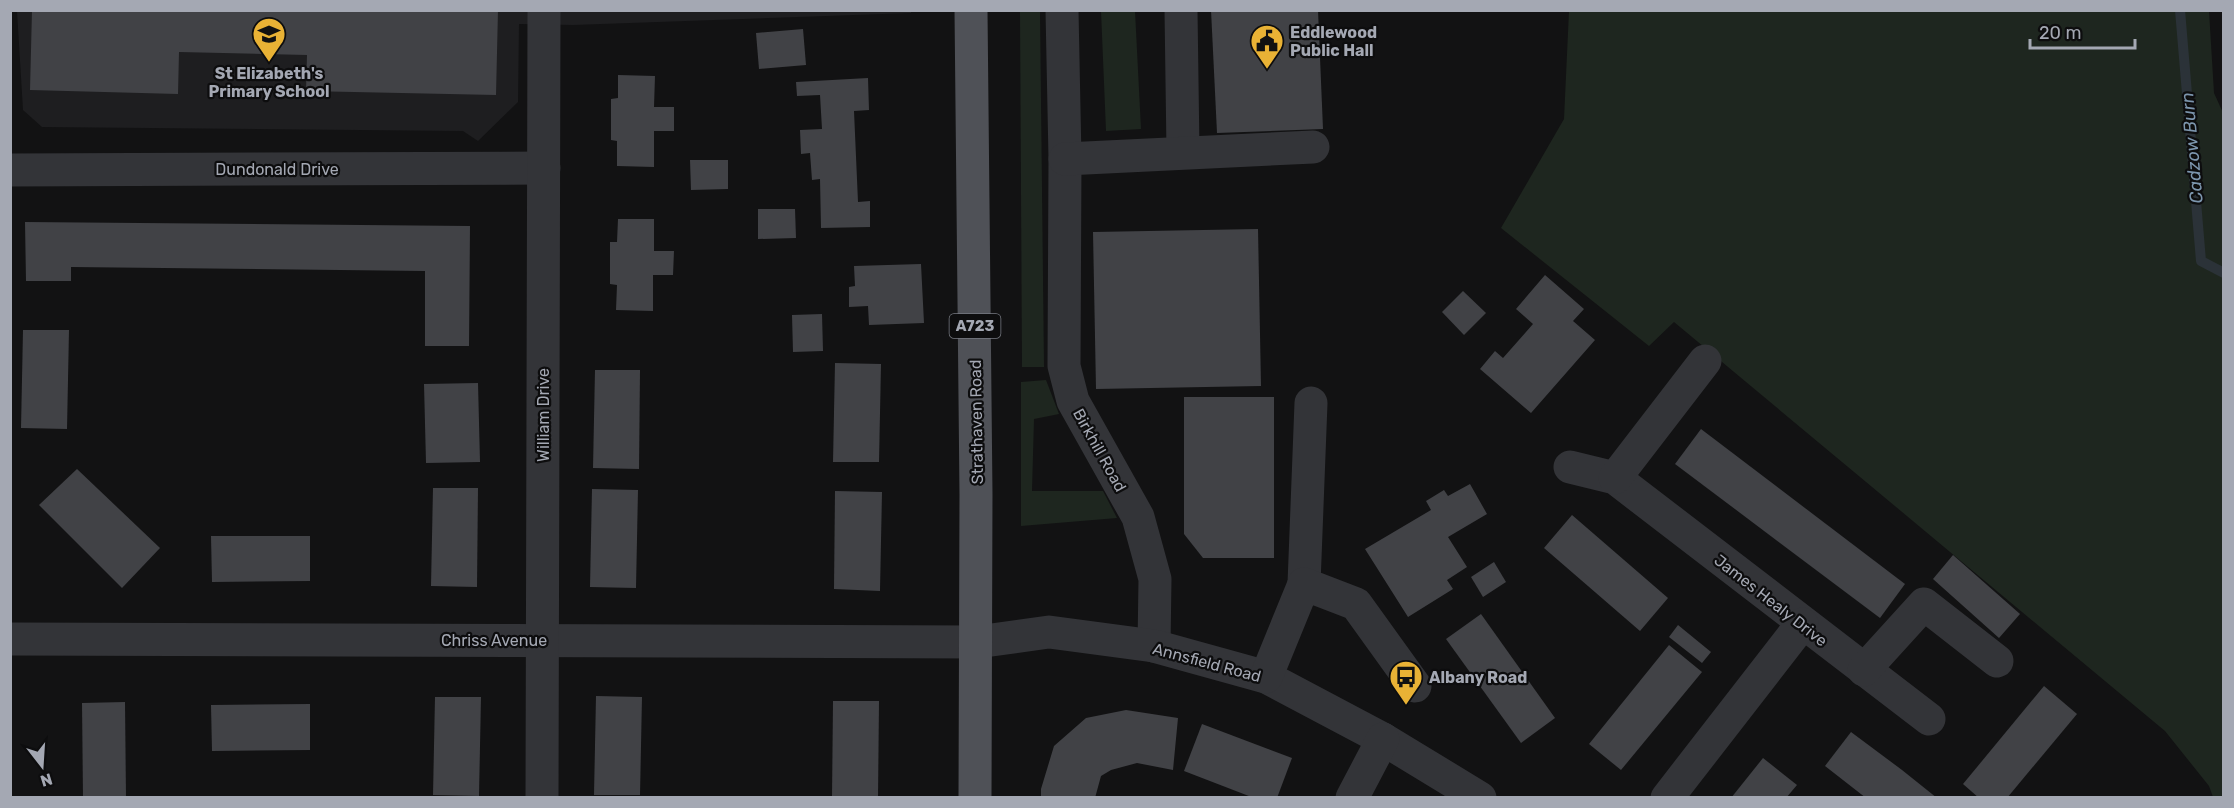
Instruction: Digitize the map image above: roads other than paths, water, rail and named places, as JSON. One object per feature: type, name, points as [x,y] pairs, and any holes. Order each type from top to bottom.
[{"type":"main road","name":"Strathaven Road","points":[[971,10],[977,642],[975,798]]},
{"type":"street","name":"Birkhill Road","points":[[1062,10],[1065,159],[1064,366],[1073,401],[1138,517],[1155,579],[1154,646]]},
{"type":"street","points":[[1181,10],[1183,152]]},
{"type":"street","name":"William Drive","points":[[542,798],[544,21]]},
{"type":"street","points":[[1065,159],[1313,147]]},
{"type":"street","name":"Dundonald Drive","points":[[10,170],[544,168]]},
{"type":"street","points":[[1615,478],[1705,361]]},
{"type":"street","points":[[1266,677],[1304,584],[1311,403]]},
{"type":"street","name":"James Healy Drive","points":[[1570,467],[1615,478],[1802,624],[1929,719]]},
{"type":"street","points":[[1304,584],[1356,604],[1415,686]]},
{"type":"street","points":[[1864,670],[1924,604],[1997,661]]},
{"type":"street","points":[[1667,798],[1802,624]]},
{"type":"street","name":"Annsfield Road","points":[[977,642],[1049,632],[1154,646],[1266,677],[1383,739],[1480,798]]},
{"type":"street","name":"Chriss Avenue","points":[[10,639],[977,642]]},
{"type":"street","points":[[1352,798],[1383,739]]},
{"type":"waterway","name":"Cadzow Burn","points":[[2180,10],[2201,261],[2224,273]]},
{"type":"place","name":"St Elizabeth's Primary School","points":[[269,63]]},
{"type":"place","name":"Eddlewood Public Hall","points":[[1267,70]]},
{"type":"place","name":"Albany Road","points":[[1406,706]]}]
